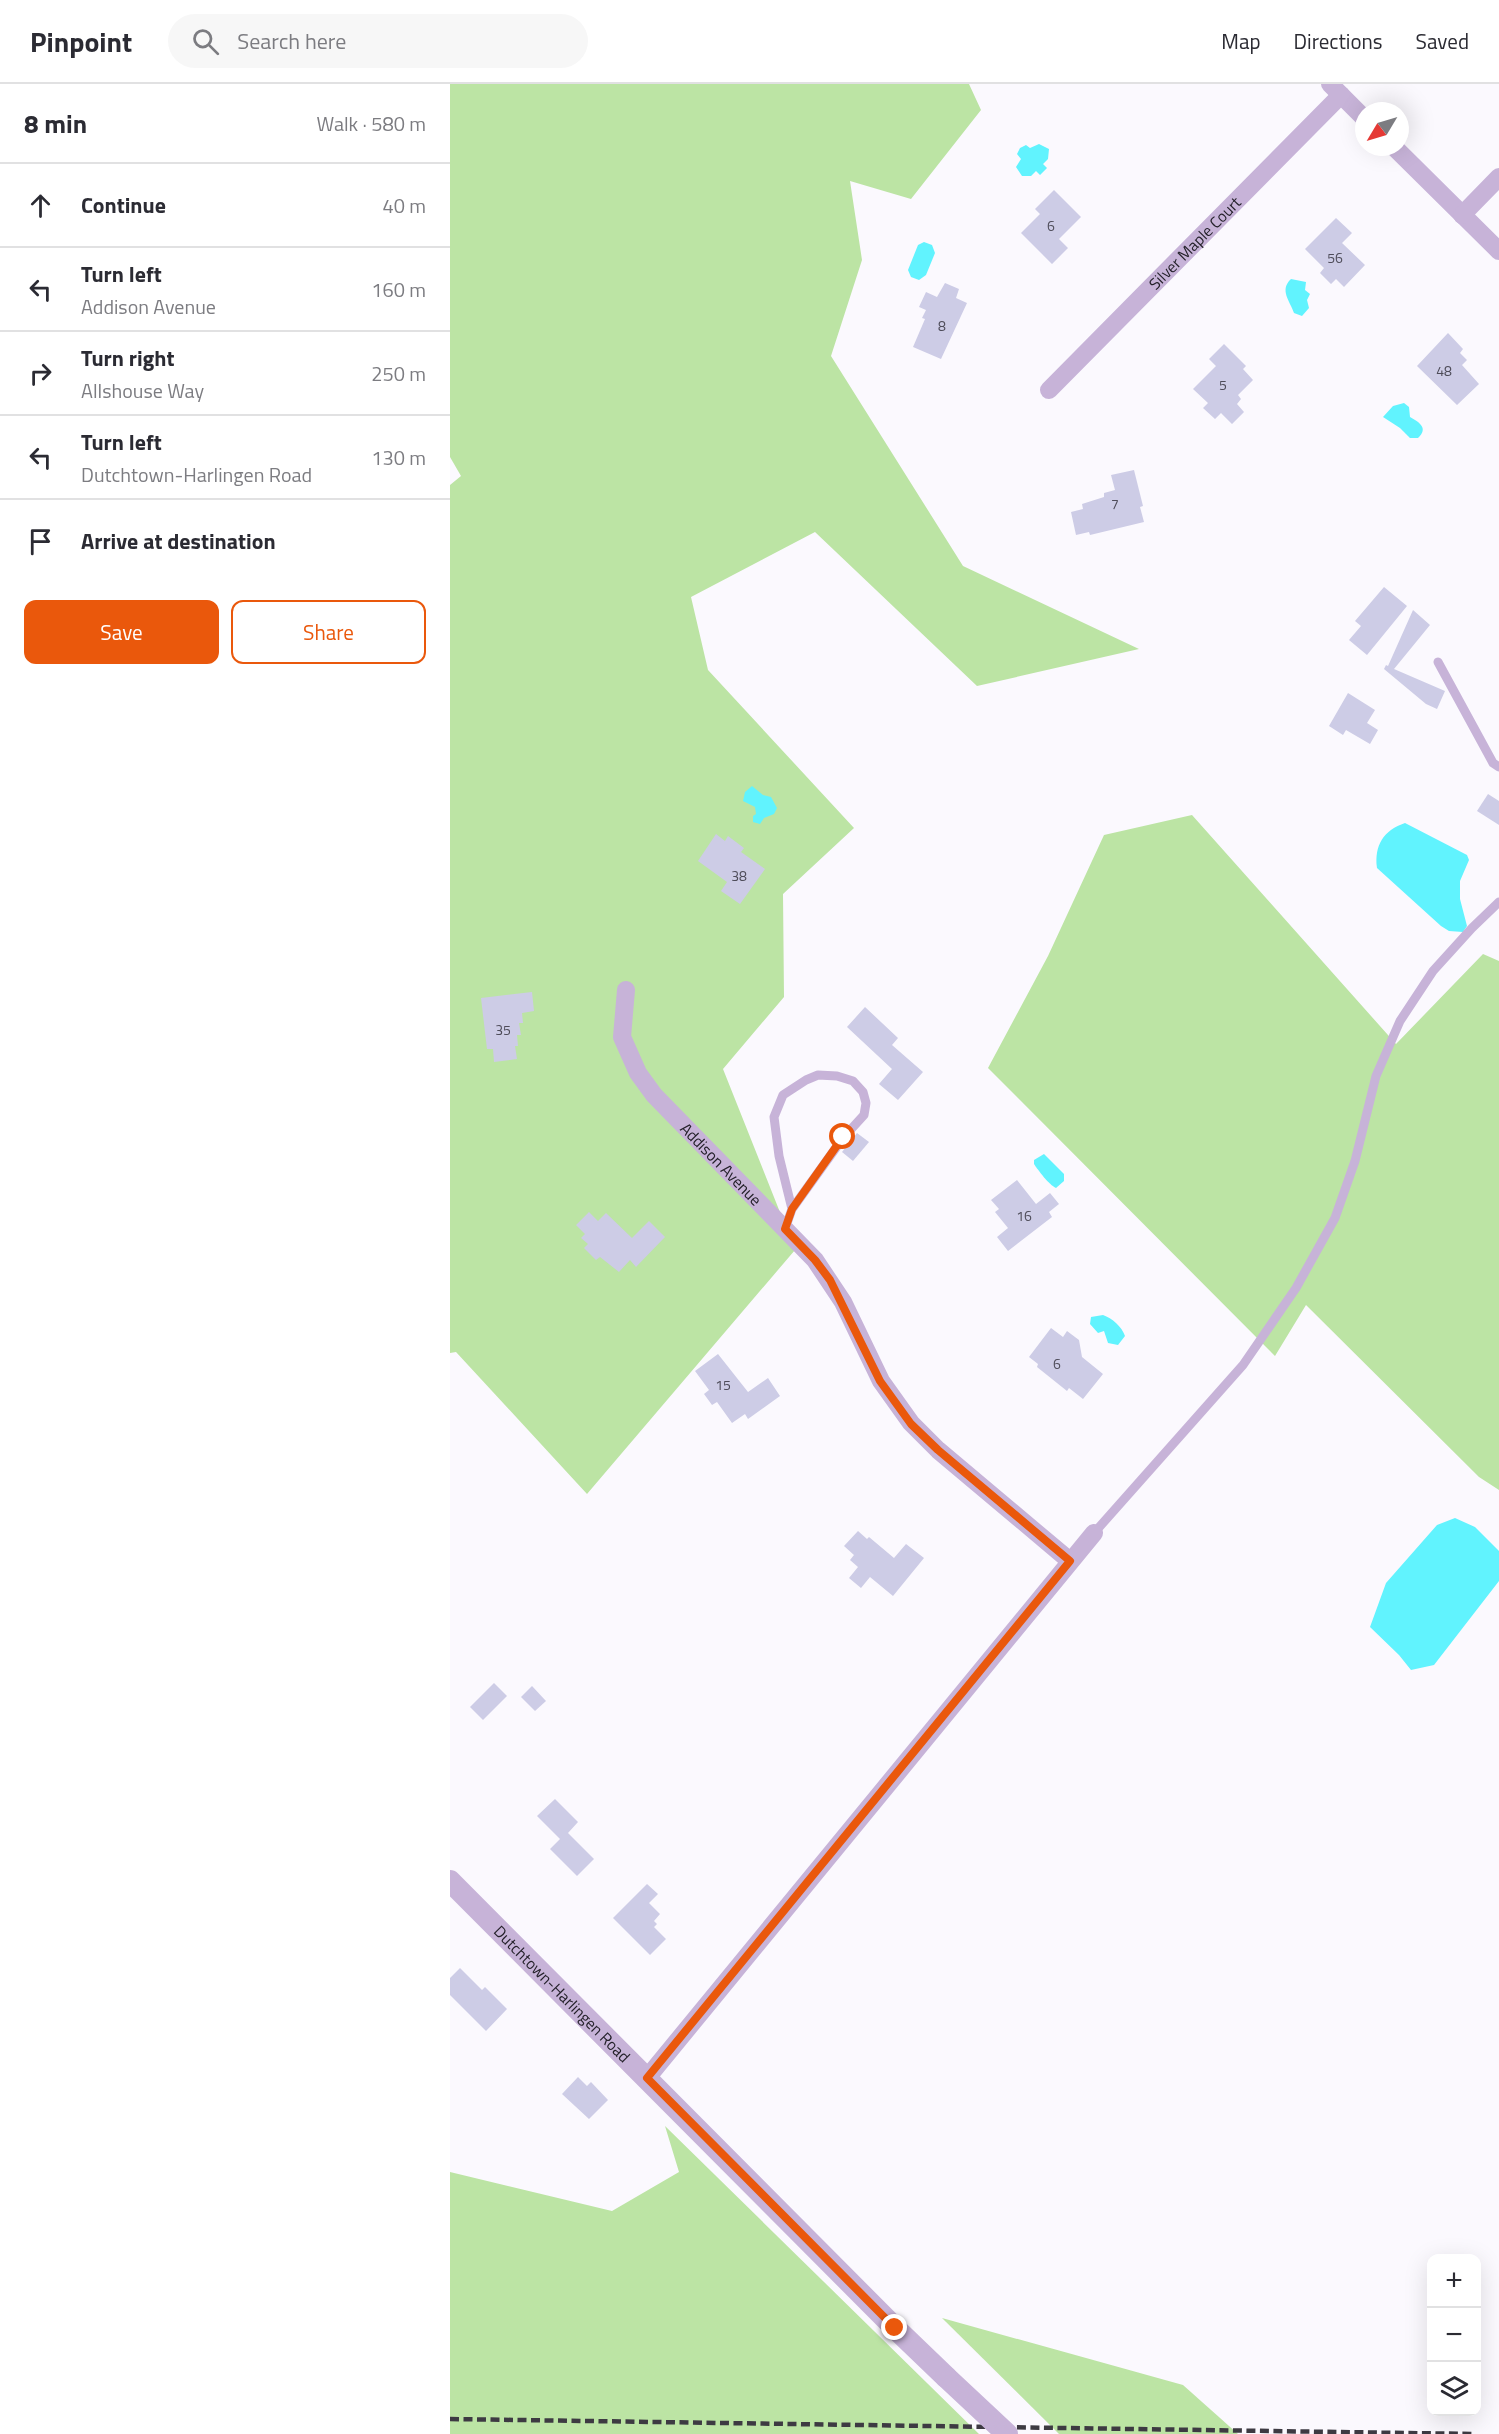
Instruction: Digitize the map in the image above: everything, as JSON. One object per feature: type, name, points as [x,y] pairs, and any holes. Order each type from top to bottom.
[{"type":"street","points":[[1336,90],[1355,109]]},
{"type":"street","name":"Silver Maple Court","points":[[1049,390],[1336,90]]},
{"type":"street","points":[[1403,156],[1499,251]]},
{"type":"street","points":[[1462,215],[1499,177]]},
{"type":"street","name":"Addison Avenue","points":[[627,990],[622,1037],[638,1072],[654,1095],[815,1260],[830,1280],[880,1381],[911,1424],[938,1450],[1070,1561]]},
{"type":"street","points":[[647,2078],[1094,1533]]},
{"type":"street","name":"Dutchtown-Harlingen Road","points":[[450,1881],[895,2328],[1007,2434]]},
{"type":"lane","points":[[1438,662],[1493,763],[1499,767]]},
{"type":"lane","points":[[1094,1533],[1243,1365],[1296,1288],[1335,1218],[1355,1161],[1376,1076],[1400,1021],[1433,971],[1499,902]]},
{"type":"lane","points":[[785,1229],[792,1209],[843,1137],[864,1115],[866,1102],[862,1092],[853,1081],[837,1076],[818,1075],[783,1095],[774,1117],[778,1156],[792,1209]]},
{"type":"green space","points":[[450,84],[969,84],[981,110],[911,199],[850,181],[862,260],[831,356],[963,566],[1139,649],[977,686],[815,532],[691,597],[708,670],[854,828],[783,894],[784,997],[723,1069],[795,1250],[587,1494],[456,1352],[450,1353],[450,485],[461,476],[450,457]]},
{"type":"green space","points":[[1192,815],[1396,1044],[1483,954],[1499,961],[1499,1490],[1479,1477],[1306,1305],[1275,1356],[988,1068],[1048,956],[1104,835]]},
{"type":"green space","points":[[665,2126],[979,2434],[450,2434],[450,2172],[612,2211],[679,2172]]},
{"type":"green space","points":[[942,2318],[1183,2385],[1238,2434],[1059,2434]]},
{"type":"water","points":[[1039,144],[1049,149],[1048,159],[1043,164],[1047,168],[1040,175],[1036,171],[1031,176],[1022,176],[1016,167],[1021,159],[1017,154],[1020,148],[1026,145],[1030,148]]},
{"type":"water","points":[[924,242],[932,245],[935,253],[926,275],[919,280],[911,277],[908,270],[918,245]]},
{"type":"water","points":[[1291,279],[1306,282],[1305,290],[1310,294],[1307,300],[1309,308],[1302,316],[1294,313],[1286,296],[1286,287]]},
{"type":"water","points":[[1404,403],[1409,407],[1410,417],[1423,428],[1418,438],[1410,438],[1383,417],[1393,406]]},
{"type":"water","points":[[752,786],[763,795],[771,797],[777,808],[774,814],[764,818],[760,824],[753,822],[753,816],[756,814],[755,807],[743,801],[745,792]]},
{"type":"water","points":[[1405,823],[1467,855],[1469,860],[1460,881],[1460,899],[1467,926],[1463,932],[1449,931],[1441,926],[1377,868],[1377,852],[1382,840],[1391,830]]},
{"type":"water","points":[[1044,1154],[1064,1174],[1064,1181],[1056,1188],[1047,1181],[1034,1164],[1034,1160]]},
{"type":"water","points":[[1103,1315],[1116,1323],[1124,1333],[1125,1336],[1118,1345],[1108,1343],[1104,1331],[1098,1333],[1090,1324],[1091,1317]]},
{"type":"water","points":[[1455,1518],[1475,1527],[1499,1551],[1499,1581],[1434,1665],[1411,1670],[1370,1627],[1386,1583],[1437,1525]]},
{"type":"building","points":[[1054,190],[1081,217],[1059,239],[1068,248],[1052,264],[1021,233],[1040,214],[1035,209]]},
{"type":"building","points":[[1336,218],[1352,233],[1342,243],[1365,265],[1344,287],[1336,279],[1331,284],[1320,273],[1324,268],[1305,249]]},
{"type":"building","points":[[945,283],[959,289],[956,298],[967,303],[941,359],[913,347],[925,319],[922,318],[926,310],[919,307],[926,292],[937,297]]},
{"type":"building","points":[[1448,333],[1463,349],[1460,353],[1467,360],[1462,365],[1479,384],[1457,405],[1417,366]]},
{"type":"building","points":[[1224,344],[1246,366],[1243,369],[1253,380],[1238,395],[1241,399],[1237,404],[1244,412],[1232,424],[1221,413],[1215,419],[1203,408],[1208,403],[1193,389],[1216,366],[1209,359]]},
{"type":"building","points":[[1134,470],[1143,506],[1140,507],[1144,522],[1090,535],[1089,532],[1076,535],[1071,512],[1083,509],[1082,504],[1104,497],[1104,493],[1115,490],[1111,475]]},
{"type":"building","points":[[1384,587],[1407,606],[1367,655],[1349,640],[1361,626],[1355,621]]},
{"type":"building","points":[[1413,610],[1430,625],[1394,669],[1445,691],[1437,709],[1426,704],[1384,669],[1386,665],[1388,666]]},
{"type":"building","points":[[1348,693],[1375,710],[1367,723],[1378,730],[1370,744],[1346,730],[1343,735],[1329,726]]},
{"type":"building","points":[[1488,794],[1499,801],[1499,825],[1477,811]]},
{"type":"building","points":[[716,834],[725,841],[728,836],[744,848],[741,852],[765,869],[740,904],[721,891],[727,882],[698,861]]},
{"type":"building","points":[[532,992],[534,1011],[522,1013],[523,1023],[519,1023],[521,1035],[517,1035],[518,1046],[515,1046],[517,1059],[494,1062],[493,1049],[487,1049],[481,998]]},
{"type":"building","points":[[865,1007],[898,1038],[892,1045],[923,1072],[898,1100],[879,1084],[892,1069],[847,1027]]},
{"type":"building","points":[[857,1133],[869,1142],[853,1161],[842,1152]]},
{"type":"building","points":[[1017,1180],[1036,1204],[1050,1193],[1059,1204],[1049,1212],[1052,1217],[1008,1251],[997,1237],[1008,1228],[995,1212],[999,1209],[991,1200]]},
{"type":"building","points":[[589,1212],[598,1221],[606,1213],[632,1238],[649,1221],[665,1237],[636,1267],[630,1260],[619,1272],[600,1257],[596,1260],[584,1248],[588,1244],[581,1238],[585,1234],[576,1225]]},
{"type":"building","points":[[1051,1328],[1063,1337],[1067,1331],[1079,1340],[1082,1357],[1103,1374],[1083,1399],[1069,1388],[1067,1391],[1037,1367],[1038,1364],[1029,1357]]},
{"type":"building","points":[[718,1354],[748,1392],[768,1378],[780,1396],[748,1419],[745,1414],[732,1423],[717,1402],[712,1405],[704,1394],[709,1390],[695,1371]]},
{"type":"building","points":[[858,1531],[867,1539],[869,1537],[894,1558],[906,1544],[924,1558],[893,1596],[870,1577],[861,1588],[849,1578],[858,1567],[850,1560],[854,1555],[844,1546]]},
{"type":"building","points":[[494,1683],[507,1696],[483,1720],[470,1707]]},
{"type":"building","points":[[532,1686],[546,1701],[535,1711],[521,1697]]},
{"type":"building","points":[[555,1799],[578,1822],[568,1833],[594,1859],[577,1876],[550,1849],[560,1839],[537,1816]]},
{"type":"building","points":[[647,1884],[658,1894],[649,1903],[660,1914],[654,1921],[657,1924],[654,1927],[666,1939],[650,1955],[613,1918]]},
{"type":"building","points":[[460,1968],[482,1990],[485,1987],[507,2009],[486,2031],[450,1995],[450,1978]]},
{"type":"building","points":[[578,2077],[587,2086],[591,2082],[608,2100],[589,2119],[562,2094]]},
{"type":"railway","points":[[450,2419],[1475,2434]]},
{"type":"route","points":[[843,1137],[792,1209],[785,1229],[815,1260],[830,1280],[843,1302],[880,1381],[911,1424],[938,1450],[1070,1561],[647,2078],[895,2328]]}]
